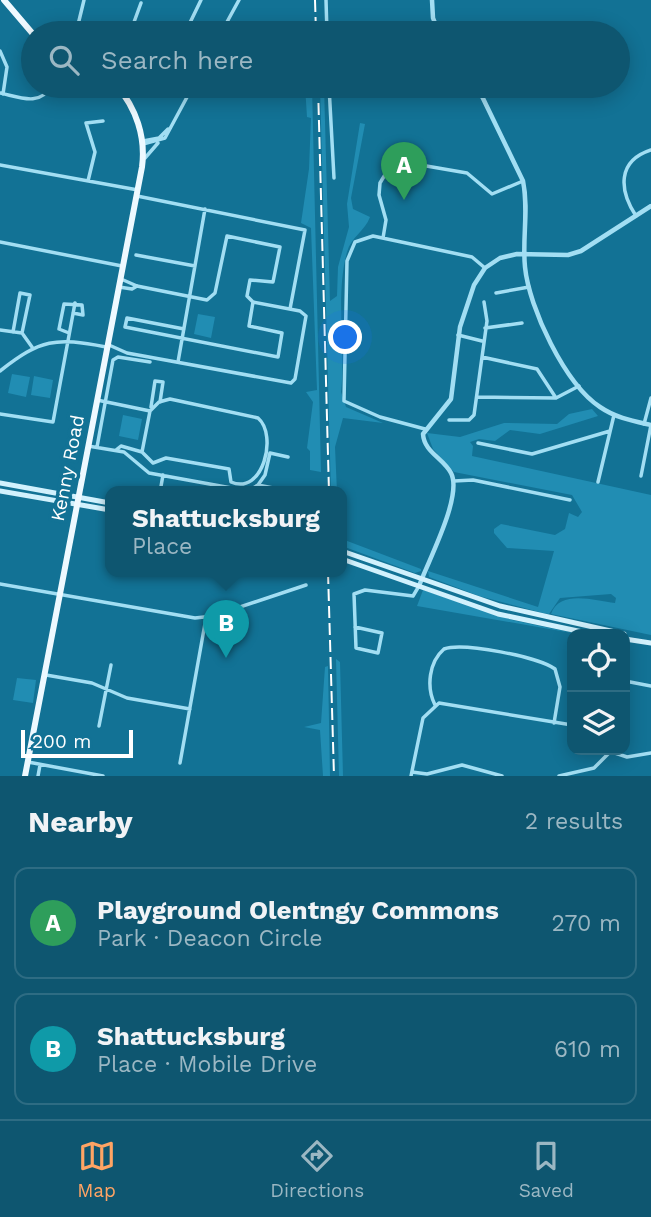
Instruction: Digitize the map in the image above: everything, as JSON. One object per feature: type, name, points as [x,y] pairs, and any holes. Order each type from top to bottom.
[{"type":"main road","points":[[4,0],[22,21]]},
{"type":"main road","points":[[125,98],[133,111],[143,143]]},
{"type":"main road","name":"Kenny Road","points":[[25,776],[142,167],[143,143]]},
{"type":"main road","points":[[0,483],[105,509]]},
{"type":"main road","points":[[0,491],[105,503]]},
{"type":"main road","points":[[347,553],[500,607],[592,629]]},
{"type":"main road","points":[[347,561],[498,614],[568,629]]},
{"type":"main road","points":[[630,638],[651,643]]},
{"type":"street","points":[[79,21],[84,0]]},
{"type":"street","points":[[191,21],[201,0]]},
{"type":"street","points":[[227,21],[239,0]]},
{"type":"street","points":[[326,0],[327,21]]},
{"type":"street","points":[[432,0],[434,21]]},
{"type":"street","points":[[135,21],[142,3]]},
{"type":"street","points":[[0,51],[7,66],[1,94],[21,97]]},
{"type":"street","name":"Kenny Road","points":[[142,167],[149,150],[165,138],[186,98]]},
{"type":"street","points":[[329,98],[334,178]]},
{"type":"street","points":[[483,98],[523,181],[527,197],[525,253],[529,287],[548,337],[590,400],[614,415],[651,425],[641,476]]},
{"type":"street","points":[[88,181],[96,152],[86,123],[103,121]]},
{"type":"street","points":[[143,143],[162,136],[172,124]]},
{"type":"street","points":[[143,143],[159,142]]},
{"type":"street","points":[[636,216],[624,190],[624,175],[632,159],[651,150]]},
{"type":"street","points":[[383,238],[386,220],[379,195],[380,183],[386,173],[399,164],[410,163],[467,173],[492,194],[523,181]]},
{"type":"street","points":[[0,164],[305,230],[290,309]]},
{"type":"street","points":[[355,627],[382,633],[378,653],[357,650],[355,627],[356,592],[370,590],[413,596],[450,510],[454,481],[448,469],[425,445],[425,429],[451,399],[458,335],[474,285],[485,268],[505,256],[525,253],[574,254],[588,248],[651,206]]},
{"type":"street","points":[[178,362],[205,209]]},
{"type":"street","points":[[0,371],[32,347],[55,340],[69,340],[107,345],[127,353],[288,383],[295,379],[307,320],[304,313],[253,303],[247,296],[250,281],[274,282],[281,247],[227,236],[215,293],[207,300],[137,286],[120,278]]},
{"type":"street","points":[[425,429],[350,406],[343,398],[347,357],[345,276],[349,253],[355,242],[362,237],[383,238],[472,257],[485,268]]},
{"type":"street","points":[[0,242],[122,266]]},
{"type":"street","points":[[136,255],[195,266]]},
{"type":"street","points":[[118,287],[132,289],[137,286]]},
{"type":"street","points":[[496,293],[529,287]]},
{"type":"street","points":[[13,332],[20,293],[30,295],[22,334]]},
{"type":"street","points":[[449,421],[471,419],[478,397],[485,328],[484,302]]},
{"type":"street","points":[[69,333],[59,329],[64,303],[85,307],[83,315],[73,313]]},
{"type":"street","points":[[0,414],[53,422],[75,303]]},
{"type":"street","points":[[184,329],[127,318],[125,327],[278,357],[282,332],[249,326],[253,303]]},
{"type":"street","points":[[485,328],[523,323]]},
{"type":"street","points":[[0,330],[22,334],[32,347]]},
{"type":"street","points":[[458,335],[482,341]]},
{"type":"street","points":[[482,357],[537,369],[556,398]]},
{"type":"street","points":[[97,447],[115,358],[150,362]]},
{"type":"street","points":[[142,452],[155,380],[163,382],[160,402]]},
{"type":"street","points":[[478,397],[556,398],[579,386]]},
{"type":"street","points":[[644,424],[651,398]]},
{"type":"street","points":[[96,400],[150,410],[160,402],[170,399],[251,415],[264,424],[268,439],[258,475],[251,482],[232,483],[229,469],[169,458],[153,463],[142,452],[121,446],[116,450]]},
{"type":"street","points":[[598,482],[614,415]]},
{"type":"street","points":[[478,443],[532,454],[610,431]]},
{"type":"street","points":[[88,446],[130,455],[146,471],[223,486]]},
{"type":"street","points":[[263,486],[258,485],[265,475],[270,453],[288,457]]},
{"type":"street","points":[[161,486],[163,475]]},
{"type":"street","points":[[454,481],[473,480],[570,500]]},
{"type":"street","points":[[0,584],[206,618],[306,585]]},
{"type":"street","points":[[180,763],[206,618]]},
{"type":"street","points":[[435,705],[429,685],[433,663],[440,652],[454,646],[540,662],[555,669],[561,687],[554,723]]},
{"type":"street","points":[[99,726],[111,665]]},
{"type":"street","points":[[45,674],[92,683],[127,698],[190,709]]},
{"type":"street","points":[[630,682],[651,686]]},
{"type":"street","points":[[502,776],[462,765],[426,774],[411,774],[422,722],[435,705],[450,703],[567,725]]},
{"type":"street","points":[[621,755],[627,757],[651,753]]},
{"type":"street","points":[[559,776],[594,768],[605,755]]},
{"type":"street","points":[[28,762],[103,776]]},
{"type":"street","points":[[37,776],[40,765]]},
{"type":"shaded area","points":[[306,98],[312,98],[321,472],[310,470],[310,451],[307,448],[313,402],[306,392],[317,390],[311,228],[301,223],[309,169],[311,118],[307,117]]},
{"type":"shaded area","points":[[320,98],[324,98],[330,301],[337,296],[338,267],[349,227],[347,204],[360,123],[365,124],[351,198],[353,209],[370,217],[349,247],[344,269],[341,304],[341,392],[346,407],[383,423],[343,418],[335,447],[337,486],[331,486]]},
{"type":"shaded area","points":[[198,314],[215,317],[211,338],[194,334]]},
{"type":"shaded area","points":[[12,374],[30,377],[26,397],[8,393]]},
{"type":"shaded area","points":[[34,376],[53,380],[50,398],[31,395]]},
{"type":"shaded area","points":[[592,409],[598,416],[540,434],[510,430],[495,441],[479,439],[470,442],[473,446],[472,456],[651,495],[651,635],[551,614],[562,601],[570,599],[615,603],[616,598],[611,594],[560,598],[549,614],[479,596],[429,577],[428,571],[538,607],[554,551],[507,548],[494,533],[494,529],[501,524],[555,535],[565,529],[569,513],[578,517],[582,512],[572,495],[454,472],[433,449],[427,433],[460,437],[504,423],[557,424],[569,414]]},
{"type":"shaded area","points":[[123,415],[142,419],[138,440],[119,436]]},
{"type":"shaded area","points":[[347,541],[421,569],[415,573],[347,548]]},
{"type":"shaded area","points":[[423,590],[512,620],[567,632],[417,606]]},
{"type":"shaded area","points":[[336,659],[340,662],[343,776],[339,776]]},
{"type":"shaded area","points":[[328,666],[330,776],[323,776],[320,730],[304,727],[321,723],[325,667]]},
{"type":"shaded area","points":[[17,678],[36,680],[33,703],[13,700]]},
{"type":"railway","points":[[315,0],[316,21]]},
{"type":"railway","points":[[318,98],[329,486]]},
{"type":"railway","points":[[328,577],[334,776]]},
{"type":"place","name":"Playground Olentngy Commons","points":[[404,200]]},
{"type":"place","name":"Shattucksburg","points":[[226,658]]}]
